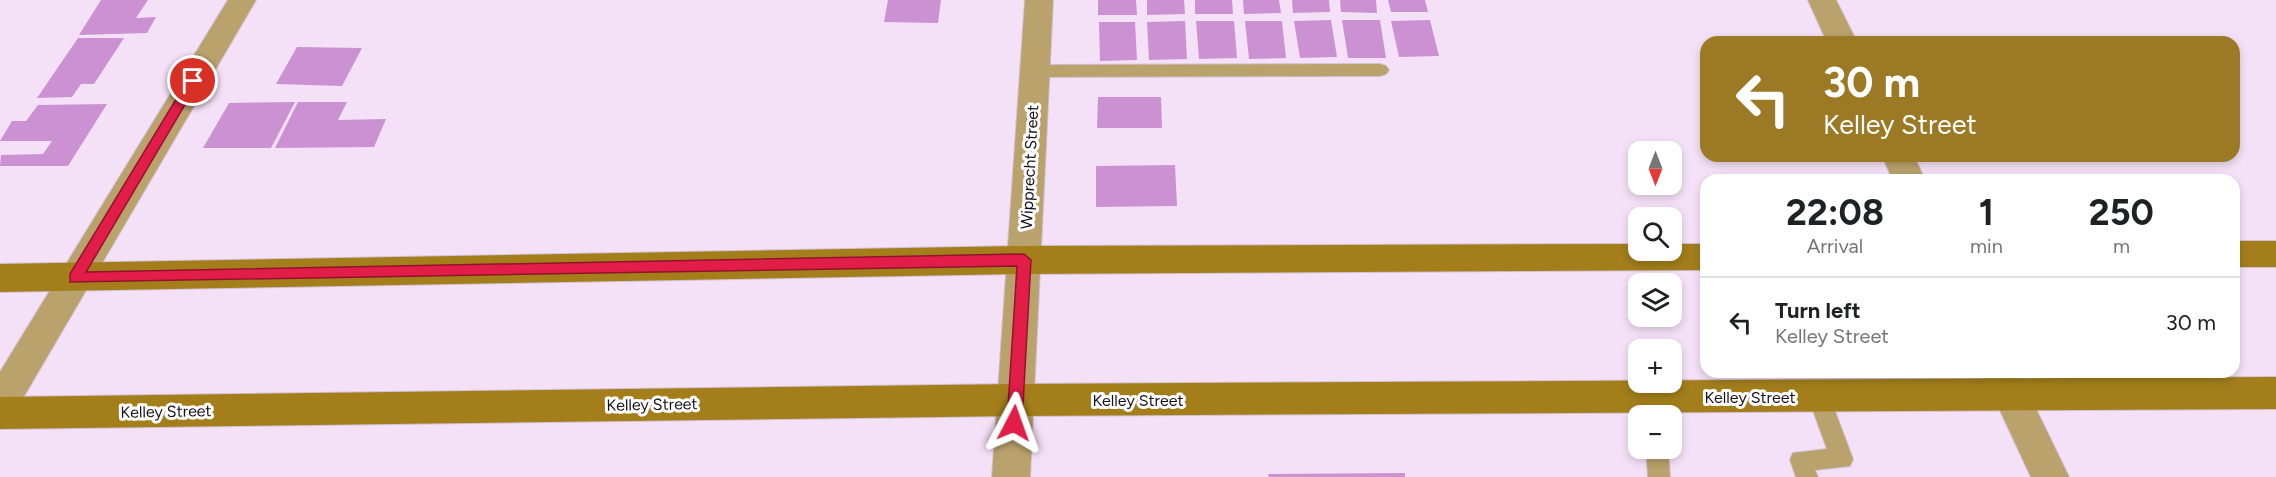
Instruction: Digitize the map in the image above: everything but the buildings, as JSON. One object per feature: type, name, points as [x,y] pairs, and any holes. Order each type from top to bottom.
[{"type":"main road","points":[[2240,254],[2276,254]]},
{"type":"main road","points":[[0,278],[1024,260],[1700,257]]},
{"type":"main road","name":"Kelley Street","points":[[1681,405],[2006,384],[2276,393]]},
{"type":"main road","name":"Kelley Street","points":[[0,413],[1016,400],[1628,407]]},
{"type":"street","points":[[0,404],[242,0]]},
{"type":"street","name":"Wipprecht Street","points":[[1011,477],[1039,0]]},
{"type":"street","points":[[1822,0],[1839,36]]},
{"type":"street","points":[[2006,384],[2050,477]]},
{"type":"lane","points":[[1035,72],[1380,70]]},
{"type":"lane","points":[[1807,477],[1801,460],[1842,459],[1819,397]]},
{"type":"lane","points":[[1658,459],[1659,477]]},
{"type":"route","points":[[193,81],[75,278],[1024,260],[1014,423]]}]
